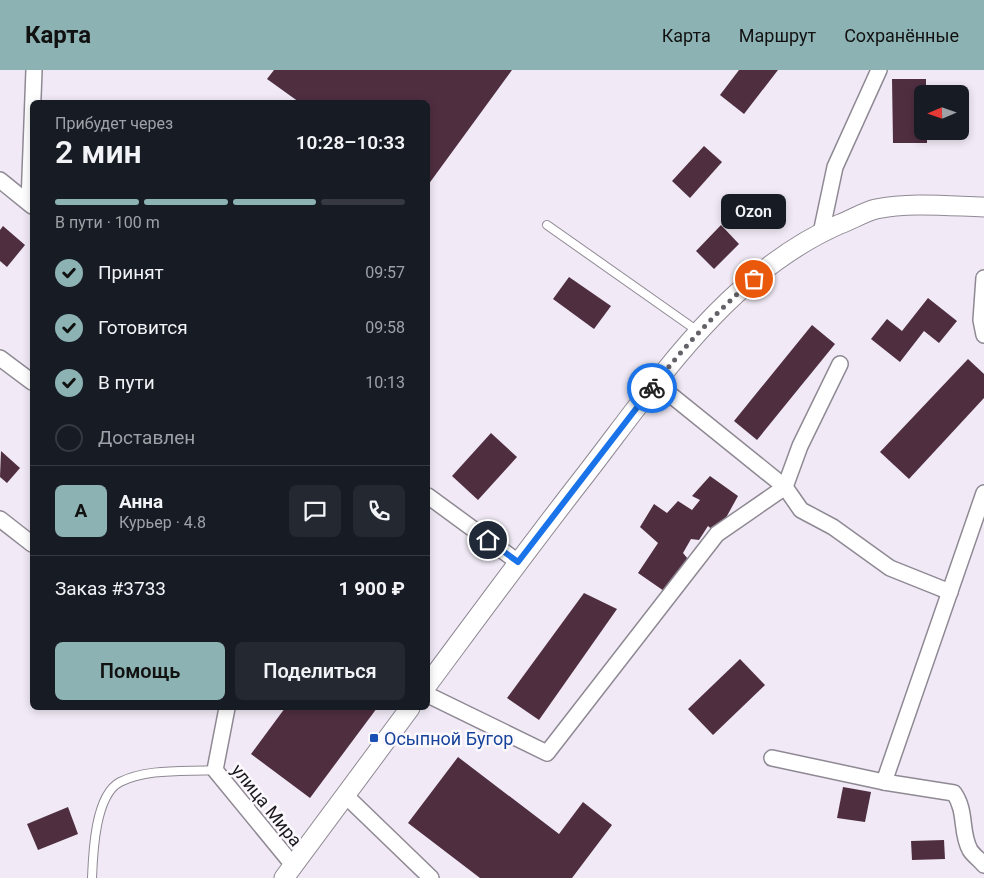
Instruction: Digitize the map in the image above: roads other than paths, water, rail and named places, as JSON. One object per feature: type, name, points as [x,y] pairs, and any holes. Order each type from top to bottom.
[{"type":"street","points":[[33,100],[34,70]]},
{"type":"street","points":[[821,233],[835,167],[879,70]]},
{"type":"street","points":[[0,180],[30,203]]},
{"type":"street","points":[[430,681],[518,562],[656,383],[699,332],[727,303],[768,267],[821,233],[875,209],[928,206],[984,207]]},
{"type":"street","points":[[984,278],[981,320],[984,335]]},
{"type":"street","points":[[0,358],[30,380]]},
{"type":"street","points":[[430,696],[547,753],[717,534],[785,487],[800,446],[840,364]]},
{"type":"street","points":[[656,383],[785,487],[801,510],[832,527],[890,568],[950,592]]},
{"type":"street","points":[[884,782],[984,492]]},
{"type":"street","points":[[430,497],[518,562]]},
{"type":"street","points":[[0,519],[30,542]]},
{"type":"street","name":"улица Мира","points":[[227,710],[215,770],[288,872]]},
{"type":"street","points":[[288,872],[409,710]]},
{"type":"street","points":[[772,758],[884,782],[954,793],[962,804],[965,833],[970,850],[984,865]]},
{"type":"street","points":[[345,795],[431,878]]},
{"type":"lane","points":[[547,225],[699,332]]},
{"type":"lane","points":[[92,878],[93,855],[102,806],[109,793],[119,783],[140,775],[215,770]]},
{"type":"place","name":"Ozon","points":[[754,279]]},
{"type":"place","name":"Осыпной Бугор","points":[[374,738]]}]
